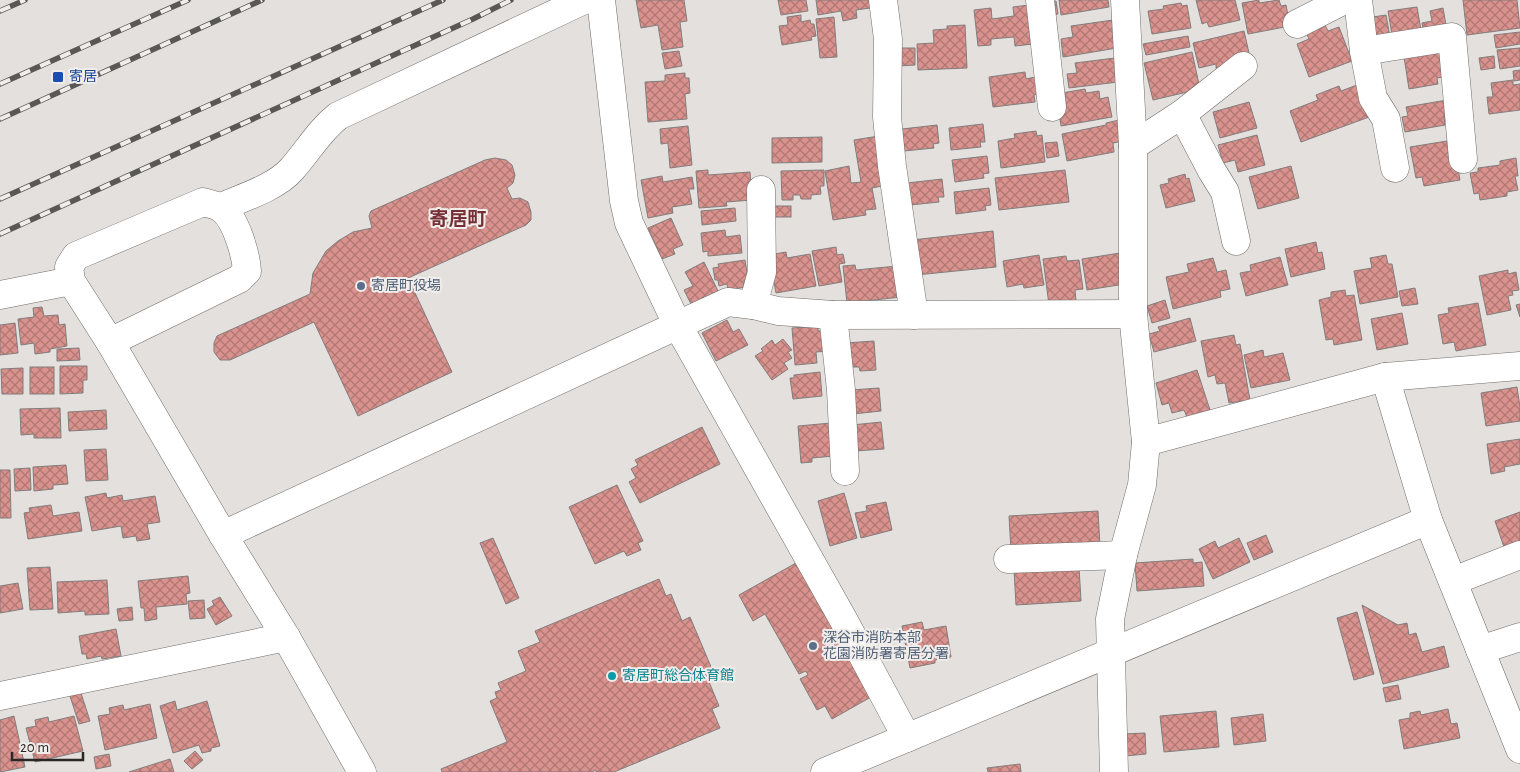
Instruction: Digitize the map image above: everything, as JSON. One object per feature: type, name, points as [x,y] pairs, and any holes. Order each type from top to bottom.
[{"type":"street","points":[[221,208],[274,183],[291,170],[324,127],[338,116],[584,0]]},
{"type":"street","points":[[601,0],[624,201],[629,223],[677,324],[907,738]]},
{"type":"street","points":[[883,0],[888,39],[887,117],[892,166],[914,315]]},
{"type":"street","points":[[1040,0],[1052,107]]},
{"type":"street","points":[[1114,772],[1110,619],[1123,555],[1142,485],[1146,442],[1133,314],[1133,146],[1125,0]]},
{"type":"street","points":[[1297,24],[1344,0]]},
{"type":"street","points":[[1358,0],[1364,51],[1373,98],[1386,119],[1395,168]]},
{"type":"street","points":[[1364,51],[1452,37],[1463,159]]},
{"type":"street","points":[[1133,146],[1182,114],[1243,66]]},
{"type":"street","points":[[1182,114],[1225,192],[1236,241]]},
{"type":"street","points":[[753,305],[762,272],[761,190]]},
{"type":"street","points":[[110,342],[239,279],[247,271],[246,258],[230,217],[221,208],[203,202],[76,256],[69,267],[72,281],[286,637],[362,772]]},
{"type":"street","points":[[0,295],[72,281]]},
{"type":"street","points":[[224,535],[728,302],[778,311],[833,315],[1133,314]]},
{"type":"street","points":[[833,315],[841,390],[845,471]]},
{"type":"street","points":[[1146,442],[1385,377],[1520,366]]},
{"type":"street","points":[[1385,377],[1428,520],[1520,749]]},
{"type":"street","points":[[825,772],[1428,520]]},
{"type":"street","points":[[1008,559],[1123,555]]},
{"type":"street","points":[[1453,581],[1520,555]]},
{"type":"street","points":[[0,696],[286,637]]},
{"type":"street","points":[[1480,650],[1520,637]]},
{"type":"building","points":[[636,0],[684,0],[687,21],[680,22],[683,47],[662,50],[658,25],[641,28]]},
{"type":"building","points":[[778,0],[806,0],[808,11],[781,15]]},
{"type":"building","points":[[816,0],[869,0],[870,8],[856,10],[857,18],[843,21],[841,11],[818,15]]},
{"type":"building","points":[[1059,0],[1108,0],[1109,7],[1061,15]]},
{"type":"building","points":[[1196,0],[1235,0],[1240,20],[1209,27],[1207,22],[1202,24]]},
{"type":"building","points":[[1259,0],[1259,3],[1279,0],[1281,6],[1286,5],[1290,26],[1248,34],[1242,3]]},
{"type":"building","points":[[1463,0],[1517,0],[1520,28],[1467,35]]},
{"type":"building","points":[[1056,1],[1058,14],[1048,16],[1046,3]]},
{"type":"building","points":[[1181,3],[1182,6],[1187,5],[1191,28],[1152,34],[1148,11],[1164,9],[1163,6]]},
{"type":"building","points":[[1029,5],[1033,44],[1015,46],[1014,37],[991,39],[991,45],[978,46],[974,10],[991,8],[992,19],[1014,16],[1013,7]]},
{"type":"building","points":[[1417,7],[1422,36],[1393,41],[1388,11]]},
{"type":"building","points":[[1443,8],[1447,31],[1424,36],[1422,23],[1432,21],[1430,11]]},
{"type":"building","points":[[801,15],[801,22],[810,20],[811,24],[814,24],[816,36],[811,37],[812,40],[782,45],[779,26],[788,25],[787,17]]},
{"type":"building","points":[[1386,15],[1390,37],[1371,41],[1373,17]]},
{"type":"building","points":[[834,17],[837,57],[820,58],[816,19]]},
{"type":"building","points":[[1113,20],[1117,48],[1063,57],[1061,39],[1073,37],[1071,26]]},
{"type":"building","points":[[965,25],[967,68],[918,70],[917,44],[934,43],[933,30],[947,29],[947,26]]},
{"type":"building","points":[[1325,25],[1328,31],[1339,27],[1352,61],[1309,77],[1297,44],[1309,39],[1306,32]]},
{"type":"building","points":[[1244,31],[1249,53],[1237,55],[1238,63],[1216,68],[1216,64],[1199,68],[1193,43]]},
{"type":"building","points":[[1520,32],[1520,44],[1496,48],[1494,35]]},
{"type":"building","points":[[1188,36],[1190,47],[1146,55],[1143,44]]},
{"type":"building","points":[[898,48],[915,48],[915,65],[898,66]]},
{"type":"building","points":[[1520,48],[1520,66],[1500,69],[1497,50]]},
{"type":"building","points":[[679,51],[682,66],[665,69],[662,53]]},
{"type":"building","points":[[1446,51],[1450,76],[1437,78],[1438,84],[1409,89],[1404,57]]},
{"type":"building","points":[[1192,52],[1200,89],[1153,100],[1144,63]]},
{"type":"building","points":[[1494,56],[1495,68],[1481,70],[1479,58]]},
{"type":"building","points":[[1115,58],[1118,82],[1069,88],[1067,74],[1077,73],[1075,63]]},
{"type":"building","points":[[1520,70],[1520,80],[1514,81],[1513,71]]},
{"type":"building","points":[[1025,72],[1026,79],[1035,77],[1037,94],[1034,95],[1035,102],[993,107],[989,77]]},
{"type":"building","points":[[685,73],[685,78],[689,78],[690,93],[685,94],[687,119],[648,122],[645,82],[665,81],[665,75]]},
{"type":"building","points":[[1513,80],[1513,85],[1520,84],[1520,110],[1489,114],[1487,97],[1493,97],[1491,83]]},
{"type":"building","points":[[1357,85],[1369,117],[1301,142],[1290,111],[1318,100],[1316,95],[1339,86],[1341,91]]},
{"type":"building","points":[[1085,89],[1086,93],[1099,91],[1100,99],[1108,97],[1112,117],[1061,126],[1056,94]]},
{"type":"building","points":[[1447,100],[1450,115],[1444,116],[1445,125],[1405,132],[1402,117],[1408,116],[1406,107]]},
{"type":"building","points":[[1249,102],[1257,128],[1220,138],[1213,112]]},
{"type":"building","points":[[1119,120],[1123,141],[1113,143],[1114,152],[1067,161],[1062,134],[1106,125],[1106,123]]},
{"type":"building","points":[[983,124],[985,142],[980,142],[981,147],[951,150],[949,128]]},
{"type":"building","points":[[937,125],[939,143],[933,144],[934,148],[904,151],[902,129]]},
{"type":"building","points":[[688,126],[692,165],[670,168],[668,143],[661,144],[660,129]]},
{"type":"building","points":[[1036,131],[1037,136],[1042,135],[1045,162],[1001,168],[998,141],[1015,138],[1014,134]]},
{"type":"building","points":[[1257,135],[1265,165],[1238,172],[1235,160],[1223,163],[1218,145]]},
{"type":"building","points":[[879,136],[887,185],[872,188],[876,209],[865,210],[866,215],[833,220],[825,171],[849,166],[851,183],[861,182],[854,140]]},
{"type":"building","points":[[822,137],[822,162],[772,163],[772,138]]},
{"type":"building","points":[[1447,141],[1448,147],[1454,146],[1460,180],[1424,186],[1422,177],[1416,178],[1410,147]]},
{"type":"building","points":[[1057,142],[1059,156],[1047,158],[1045,143]]},
{"type":"building","points":[[987,156],[989,173],[983,174],[984,178],[955,182],[952,160]]},
{"type":"building","name":"寄居町役場","points":[[495,158],[506,160],[512,165],[515,175],[513,183],[507,188],[512,199],[520,198],[528,202],[531,220],[526,225],[408,278],[452,372],[358,416],[314,322],[230,360],[220,360],[214,352],[214,343],[217,336],[310,294],[313,273],[326,251],[353,232],[372,228],[369,216],[371,211],[485,160]]},
{"type":"building","points":[[1516,158],[1518,176],[1515,176],[1518,190],[1507,192],[1507,196],[1480,200],[1479,193],[1474,194],[1470,173],[1478,172],[1478,168],[1500,165],[1500,161]]},
{"type":"building","points":[[1291,166],[1299,198],[1258,209],[1249,177]]},
{"type":"building","points":[[708,170],[708,175],[750,172],[752,200],[726,202],[727,206],[699,208],[696,171]]},
{"type":"building","points":[[824,170],[824,186],[820,186],[821,194],[811,195],[811,199],[801,199],[800,195],[793,195],[793,200],[782,200],[781,171]]},
{"type":"building","points":[[1065,170],[1069,202],[999,210],[995,178]]},
{"type":"building","points":[[1185,174],[1186,179],[1189,178],[1195,201],[1166,208],[1160,185],[1169,183],[1168,179]]},
{"type":"building","points":[[662,176],[663,182],[692,177],[694,189],[689,189],[692,204],[672,207],[673,213],[648,218],[641,180]]},
{"type":"building","points":[[942,179],[944,197],[938,197],[939,202],[910,205],[907,183]]},
{"type":"building","points":[[989,188],[991,205],[985,206],[986,210],[956,214],[954,192]]},
{"type":"building","points":[[770,206],[791,206],[791,217],[770,217]]},
{"type":"building","points":[[735,208],[736,221],[702,225],[701,211]]},
{"type":"building","points":[[671,218],[683,245],[673,249],[675,254],[662,259],[648,228]]},
{"type":"building","points":[[725,230],[726,237],[740,235],[742,253],[708,256],[708,251],[703,252],[701,233]]},
{"type":"building","points":[[993,231],[996,267],[916,275],[912,240]]},
{"type":"building","points":[[1316,242],[1318,253],[1322,252],[1325,269],[1291,277],[1285,249]]},
{"type":"building","points":[[836,247],[837,255],[843,254],[845,263],[839,264],[842,282],[819,286],[812,251]]},
{"type":"building","points":[[786,252],[787,258],[810,254],[816,286],[776,293],[769,255]]},
{"type":"building","points":[[1120,253],[1125,284],[1087,290],[1082,259]]},
{"type":"building","points":[[1039,255],[1044,285],[1024,288],[1023,284],[1007,287],[1003,261]]},
{"type":"building","points":[[1386,255],[1388,264],[1392,264],[1398,297],[1360,304],[1354,271],[1372,268],[1370,258]]},
{"type":"building","points":[[1066,256],[1067,261],[1079,260],[1083,289],[1075,290],[1076,301],[1049,305],[1043,259]]},
{"type":"building","points":[[1280,257],[1288,285],[1246,296],[1240,273],[1251,271],[1250,265]]},
{"type":"building","points":[[1213,258],[1217,272],[1226,270],[1230,289],[1220,291],[1221,297],[1173,309],[1166,277],[1189,272],[1187,264]]},
{"type":"building","points":[[745,260],[748,279],[744,280],[745,287],[728,290],[727,284],[719,286],[718,280],[715,280],[713,268],[719,267],[718,264]]},
{"type":"building","points":[[704,262],[718,291],[691,304],[684,290],[693,286],[685,272]]},
{"type":"building","points":[[855,265],[856,270],[897,266],[901,297],[847,303],[843,266]]},
{"type":"building","points":[[1508,270],[1508,274],[1516,272],[1519,290],[1512,291],[1513,295],[1508,296],[1511,310],[1487,315],[1479,276]]},
{"type":"building","points":[[1415,288],[1418,304],[1402,306],[1399,291]]},
{"type":"building","points":[[1345,290],[1346,296],[1354,295],[1362,340],[1334,345],[1333,339],[1326,340],[1319,300],[1331,297],[1331,292]]},
{"type":"building","points":[[1165,300],[1170,318],[1152,323],[1147,306]]},
{"type":"building","points":[[1478,303],[1486,345],[1456,351],[1454,342],[1443,344],[1438,315],[1449,313],[1448,308]]},
{"type":"building","points":[[1520,304],[1520,317],[1516,305]]},
{"type":"building","points":[[42,307],[44,316],[58,315],[59,325],[65,324],[67,346],[50,349],[50,352],[35,354],[34,343],[21,345],[18,319],[34,317],[33,308]]},
{"type":"building","points":[[1402,313],[1408,344],[1377,350],[1371,319]]},
{"type":"building","points":[[1190,318],[1196,341],[1154,352],[1149,334],[1160,331],[1158,327]]},
{"type":"building","points":[[727,320],[733,332],[739,329],[748,345],[716,361],[702,333]]},
{"type":"building","points":[[15,323],[18,353],[0,355],[0,325]]},
{"type":"building","points":[[818,326],[818,331],[827,330],[829,351],[816,352],[817,363],[795,365],[792,328]]},
{"type":"building","points":[[1234,335],[1236,345],[1240,344],[1250,400],[1229,403],[1225,383],[1217,384],[1215,375],[1208,377],[1201,341]]},
{"type":"building","points":[[783,339],[792,350],[788,352],[792,358],[784,363],[788,369],[772,380],[755,356],[763,351],[761,349],[772,340],[775,345]]},
{"type":"building","points":[[874,341],[876,370],[860,371],[859,367],[851,367],[846,343]]},
{"type":"building","points":[[79,348],[80,360],[57,361],[57,349]]},
{"type":"building","points":[[1263,350],[1264,357],[1283,353],[1290,380],[1251,388],[1244,355]]},
{"type":"building","points":[[60,366],[87,366],[87,380],[83,380],[83,393],[60,394]]},
{"type":"building","points":[[30,367],[54,367],[54,394],[30,394]]},
{"type":"building","points":[[23,368],[23,394],[2,394],[1,369]]},
{"type":"building","points":[[1197,370],[1210,410],[1187,417],[1184,410],[1172,413],[1169,403],[1162,405],[1156,383]]},
{"type":"building","points":[[820,372],[822,396],[793,399],[790,378],[794,378],[794,375]]},
{"type":"building","points":[[1517,387],[1520,421],[1486,426],[1481,393]]},
{"type":"building","points":[[879,388],[881,411],[853,414],[851,390]]},
{"type":"building","points":[[60,408],[61,438],[34,438],[34,434],[21,435],[20,409]]},
{"type":"building","points":[[106,410],[107,429],[69,431],[68,412]]},
{"type":"building","points":[[881,422],[884,449],[855,451],[852,425]]},
{"type":"building","points":[[831,423],[834,456],[812,458],[812,462],[801,463],[798,426]]},
{"type":"building","points":[[702,427],[720,464],[640,503],[629,482],[636,478],[631,469],[638,465],[635,460]]},
{"type":"building","points":[[1520,439],[1520,464],[1504,467],[1505,471],[1491,474],[1487,444]]},
{"type":"building","points":[[106,449],[108,480],[86,481],[84,450]]},
{"type":"building","points":[[66,465],[68,484],[53,485],[53,489],[34,491],[33,467]]},
{"type":"building","points":[[30,468],[31,490],[15,491],[14,469]]},
{"type":"building","points":[[0,470],[10,470],[11,518],[0,518]]},
{"type":"building","points":[[617,485],[643,541],[638,543],[641,550],[627,556],[624,551],[595,564],[569,507]]},
{"type":"building","points":[[106,493],[107,498],[122,495],[123,501],[155,496],[160,522],[147,524],[150,539],[137,541],[136,536],[123,538],[121,526],[92,531],[85,497]]},
{"type":"building","points":[[844,493],[857,538],[830,546],[818,501]]},
{"type":"building","points":[[886,502],[892,530],[861,538],[855,513],[867,511],[866,506]]},
{"type":"building","points":[[51,505],[53,516],[79,512],[82,531],[28,539],[24,513],[30,512],[29,508]]},
{"type":"building","points":[[1098,511],[1100,546],[1011,551],[1009,516]]},
{"type":"building","points":[[1520,512],[1520,542],[1504,547],[1495,521]]},
{"type":"building","points":[[1266,535],[1273,552],[1254,560],[1247,543]]},
{"type":"building","points":[[493,538],[519,598],[506,604],[480,543]]},
{"type":"building","points":[[1239,538],[1250,562],[1213,579],[1199,549],[1215,541],[1218,548]]},
{"type":"building","points":[[1193,559],[1193,563],[1202,562],[1204,586],[1137,591],[1135,563]]},
{"type":"building","name":"深谷市消防本部 花園消防署寄居分署","points":[[796,563],[871,697],[832,719],[825,706],[817,710],[800,679],[808,675],[806,671],[799,674],[765,614],[753,621],[739,595]]},
{"type":"building","points":[[50,567],[53,609],[30,610],[27,568]]},
{"type":"building","points":[[1079,567],[1081,601],[1016,605],[1014,570]]},
{"type":"building","points":[[188,576],[190,593],[186,594],[187,604],[156,607],[157,619],[145,621],[144,608],[141,608],[138,581]]},
{"type":"building","name":"寄居町総合体育館","points":[[659,579],[666,596],[671,594],[682,621],[690,617],[714,674],[707,677],[719,706],[712,709],[720,728],[614,772],[596,772],[596,770],[592,772],[442,772],[441,769],[507,742],[490,701],[497,698],[495,692],[501,690],[498,683],[526,671],[518,651],[540,642],[535,631]]},
{"type":"building","points":[[107,580],[109,614],[85,615],[85,611],[58,613],[57,582]]},
{"type":"building","points":[[18,583],[23,609],[0,613],[0,586]]},
{"type":"building","points":[[220,597],[232,616],[216,625],[207,609],[214,605],[212,601]]},
{"type":"building","points":[[204,600],[205,618],[190,619],[188,601]]},
{"type":"building","points":[[1362,605],[1398,625],[1407,623],[1409,635],[1416,633],[1422,652],[1444,646],[1449,667],[1383,684]]},
{"type":"building","points":[[132,607],[133,620],[119,621],[117,609]]},
{"type":"building","points":[[1357,612],[1374,674],[1354,680],[1337,618]]},
{"type":"building","points":[[922,622],[924,630],[946,626],[951,657],[935,660],[935,663],[910,668],[902,626]]},
{"type":"building","points":[[116,629],[121,656],[102,659],[101,656],[87,659],[86,654],[82,654],[79,636]]},
{"type":"building","points":[[1398,685],[1401,699],[1386,702],[1383,688]]},
{"type":"building","points":[[80,690],[90,721],[79,724],[69,693]]},
{"type":"building","points":[[175,701],[177,710],[207,701],[220,746],[202,753],[199,745],[173,753],[160,706]]},
{"type":"building","points":[[150,704],[157,738],[105,750],[98,716],[110,714],[109,708],[123,705],[124,710]]},
{"type":"building","points":[[1448,709],[1451,724],[1457,723],[1460,738],[1404,749],[1399,720],[1410,718],[1410,713],[1420,711],[1421,715]]},
{"type":"building","points":[[1216,711],[1219,747],[1164,752],[1160,716]]},
{"type":"building","points":[[1263,714],[1266,741],[1234,745],[1231,718]]},
{"type":"building","points":[[14,716],[25,767],[0,772],[0,720]]},
{"type":"building","points":[[74,716],[83,751],[35,762],[26,728],[36,726],[35,720],[48,717],[49,722]]},
{"type":"building","points":[[1145,733],[1146,754],[1125,756],[1124,734]]},
{"type":"building","points":[[195,751],[203,760],[192,769],[184,761]]},
{"type":"building","points":[[109,754],[111,766],[96,769],[94,757]]},
{"type":"building","points":[[170,759],[174,772],[129,772]]},
{"type":"building","points":[[1020,764],[1021,772],[988,772],[987,768]]},
{"type":"railway","points":[[0,11],[25,0]]},
{"type":"railway","points":[[0,84],[188,0]]},
{"type":"railway","points":[[0,119],[262,0]]},
{"type":"railway","points":[[0,199],[443,0]]},
{"type":"railway","points":[[0,234],[511,0]]},
{"type":"place","name":"寄居","points":[[58,77]]},
{"type":"place","name":"寄居町役場","points":[[361,286]]},
{"type":"place","name":"深谷市消防本部 花園消防署寄居分署","points":[[813,646]]},
{"type":"place","name":"寄居町総合体育館","points":[[612,676]]},
{"type":"district","name":"寄居町","points":[[458,219]]}]
